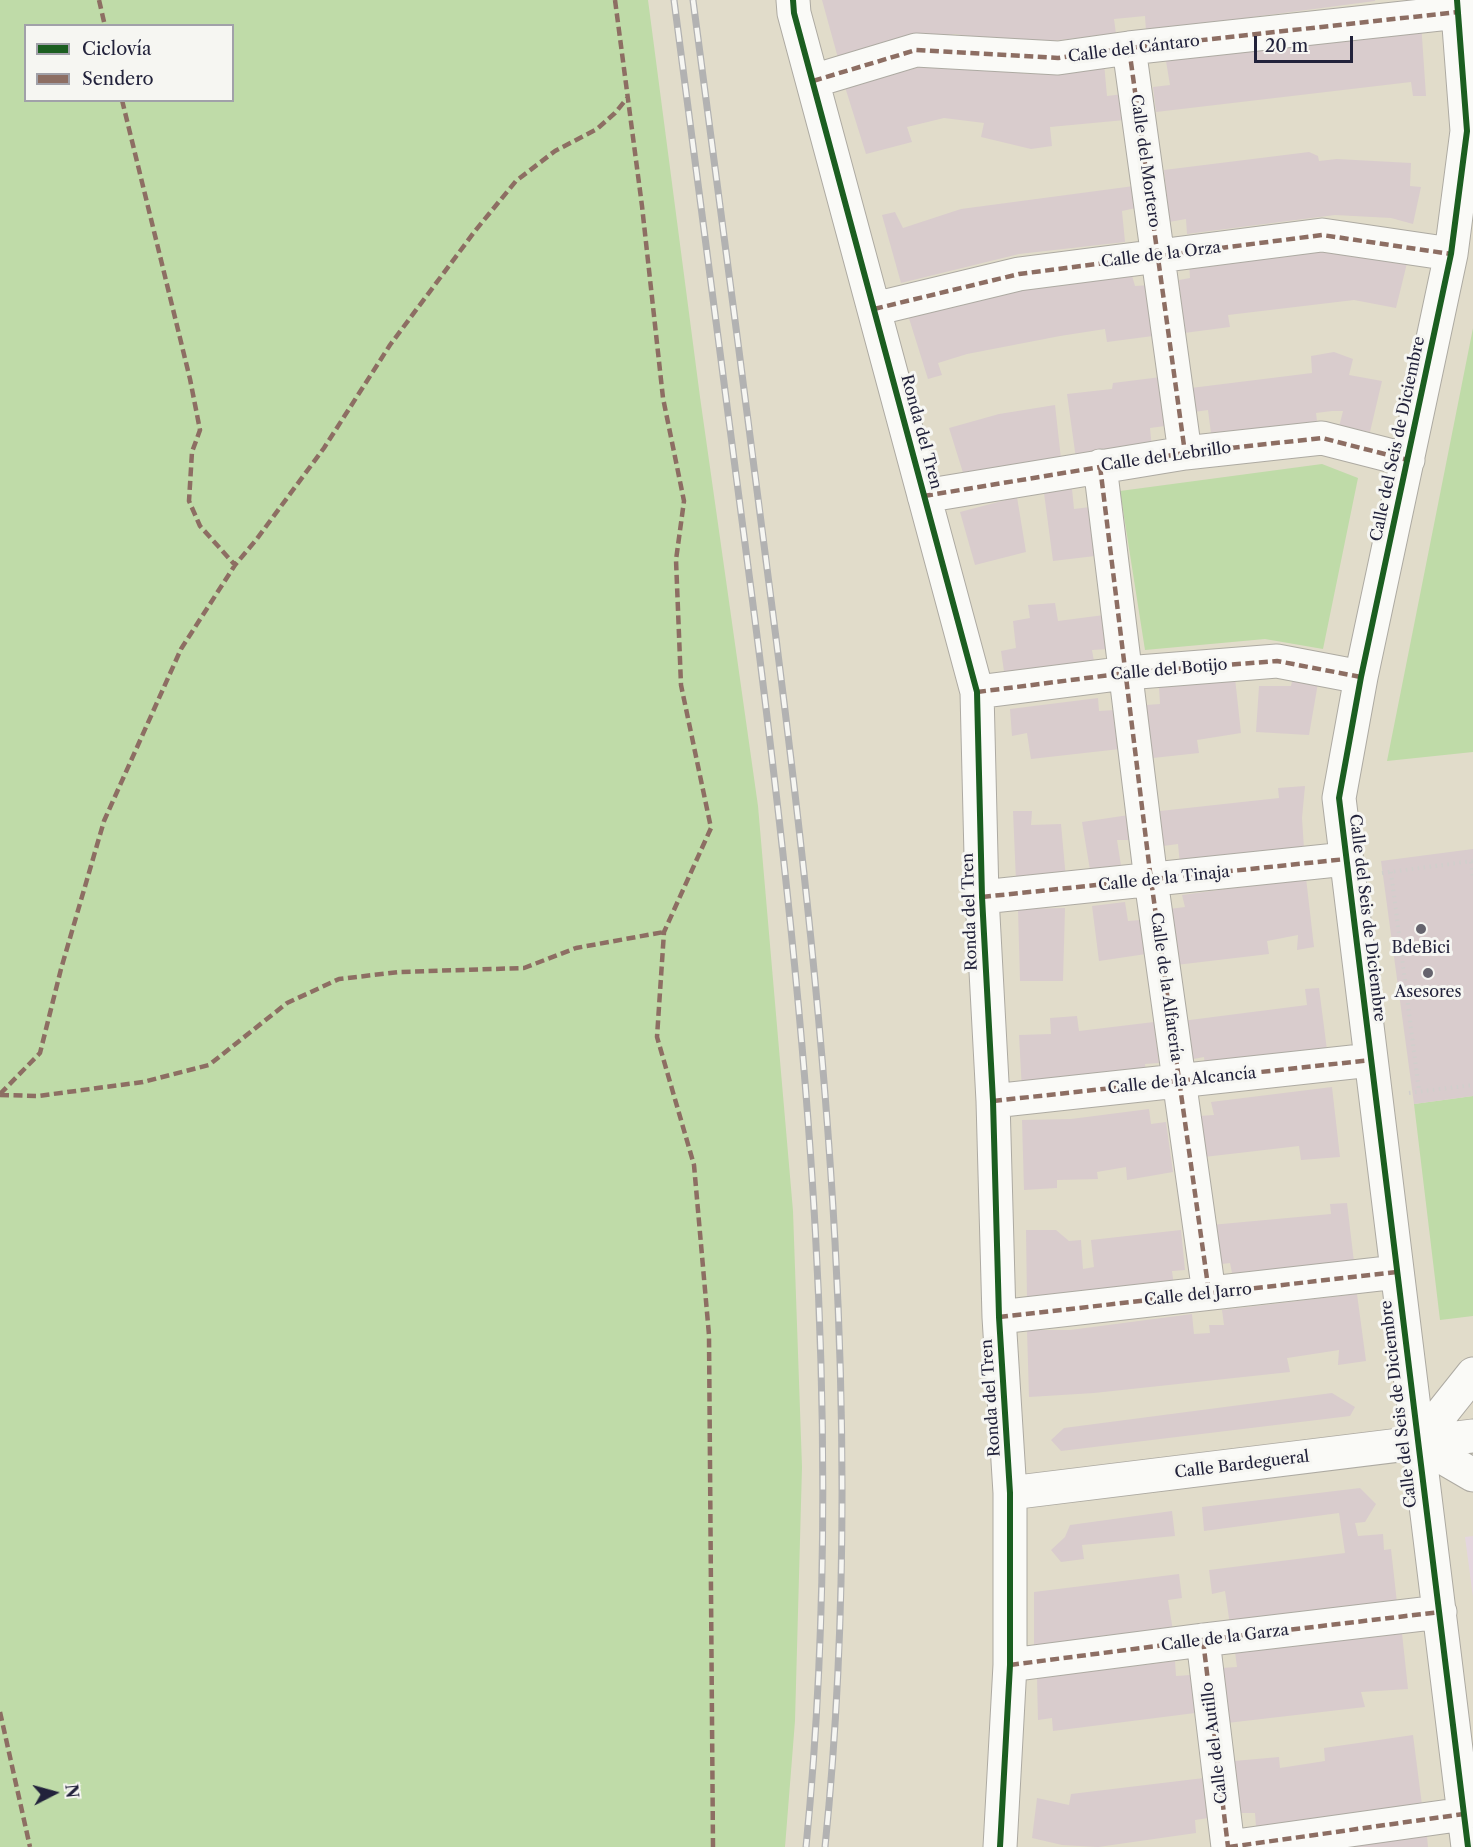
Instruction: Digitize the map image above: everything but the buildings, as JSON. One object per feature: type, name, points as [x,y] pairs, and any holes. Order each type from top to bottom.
[{"type":"street","name":"Ronda del Tren","points":[[793,0],[794,13],[977,692],[982,897],[993,1101],[999,1317],[1010,1493],[1010,1665],[1000,1847]]},
{"type":"street","name":"Calle del Cántaro","points":[[813,81],[916,51],[1058,58],[1457,6]]},
{"type":"street","name":"Calle del Seis de Diciembre","points":[[1457,6],[1467,131],[1451,254],[1361,677],[1339,798],[1468,1847]]},
{"type":"street","name":"Calle del Mortero","points":[[1129,48],[1185,453]]},
{"type":"street","name":"Calle de la Orza","points":[[874,309],[1019,274],[1323,235],[1451,254]]},
{"type":"street","name":"Calle del Lebrillo","points":[[924,496],[1185,453],[1322,438],[1408,460]]},
{"type":"street","name":"Calle de la Alfarería","points":[[1100,466],[1151,880],[1209,1293]]},
{"type":"street","name":"Calle del Botijo","points":[[977,692],[1126,673],[1277,661],[1361,677]]},
{"type":"street","name":"Calle de la Tinaja","points":[[982,897],[1151,880],[1347,868]]},
{"type":"street","name":"Calle de la Alcancía","points":[[993,1101],[1371,1060]]},
{"type":"street","name":"Calle del Jarro","points":[[999,1317],[1397,1272]]},
{"type":"street","points":[[1473,1374],[1418,1443],[1473,1475]]},
{"type":"street","name":"Calle Bardegueral","points":[[1010,1493],[1473,1436]]},
{"type":"street","name":"Calle de la Garza","points":[[1010,1665],[1440,1612]]},
{"type":"street","name":"Calle del Autillo","points":[[1203,1640],[1228,1847]]},
{"type":"street","points":[[1228,1847],[1464,1814]]},
{"type":"path","points":[[1347,868],[1391,872],[1472,861],[1473,879]]},
{"type":"path","points":[[1391,872],[1419,1091]]},
{"type":"path","points":[[1376,1097],[1473,1085]]},
{"type":"shaded area","points":[[1473,1536],[1473,1597],[1465,1537]]},
{"type":"green space","points":[[0,0],[648,0],[700,397],[758,806],[793,1211],[802,1467],[795,1721],[785,1847],[0,1847]]},
{"type":"green space","points":[[1473,328],[1473,752],[1387,761]]},
{"type":"green space","points":[[1322,464],[1358,478],[1323,649],[1265,639],[1145,650],[1120,491]]},
{"type":"green space","points":[[1473,1096],[1473,1316],[1440,1320],[1414,1104]]},
{"type":"railway","points":[[674,0],[774,773],[805,1079],[822,1385],[823,1539],[818,1692],[806,1847]]},
{"type":"railway","points":[[693,0],[794,789],[825,1090],[835,1242],[841,1393],[842,1544],[837,1696],[825,1847]]},
{"type":"marked path","points":[[99,0],[105,24]]},
{"type":"marked path","points":[[615,0],[642,206],[663,398],[684,501],[676,560],[681,685],[711,828],[664,932],[657,1037],[694,1165],[709,1335],[713,1847]]},
{"type":"marked path","points":[[813,81],[916,50],[1058,58],[1129,48],[1458,12]]},
{"type":"marked path","points":[[1129,48],[1185,453]]},
{"type":"marked path","points":[[0,1094],[40,1053],[61,969],[104,821],[181,649],[235,565],[324,448],[390,345],[475,231],[516,181],[555,151],[597,129],[628,97]]},
{"type":"marked path","points":[[122,102],[190,379],[200,430],[192,452],[189,501],[200,526],[235,565]]},
{"type":"marked path","points":[[874,309],[1019,274],[1322,235],[1451,254]]},
{"type":"marked path","points":[[924,496],[1185,453],[1322,438],[1408,460]]},
{"type":"marked path","points":[[1100,466],[1151,880],[1209,1293]]},
{"type":"marked path","points":[[977,692],[1126,673],[1277,661],[1361,677]]},
{"type":"marked path","points":[[982,897],[1346,859]]},
{"type":"marked path","points":[[0,1095],[38,1096],[143,1082],[209,1065],[287,1003],[339,979],[399,972],[524,968],[576,948],[664,932]]},
{"type":"marked path","points":[[993,1101],[1371,1060]]},
{"type":"marked path","points":[[999,1317],[1397,1272]]},
{"type":"marked path","points":[[1010,1665],[1440,1612]]},
{"type":"marked path","points":[[1203,1640],[1228,1847]]},
{"type":"marked path","points":[[0,1712],[30,1847]]},
{"type":"marked path","points":[[1229,1847],[1464,1814]]},
{"type":"cycle path","points":[[793,0],[794,13],[977,692],[982,897],[993,1101],[999,1317],[1010,1493],[1010,1665],[1000,1847]]},
{"type":"cycle path","points":[[1457,0],[1467,131],[1451,254],[1361,677],[1339,798],[1468,1847]]},
{"type":"place","name":"BdeBici","points":[[1421,929]]},
{"type":"place","name":"Asesores","points":[[1428,973]]}]
